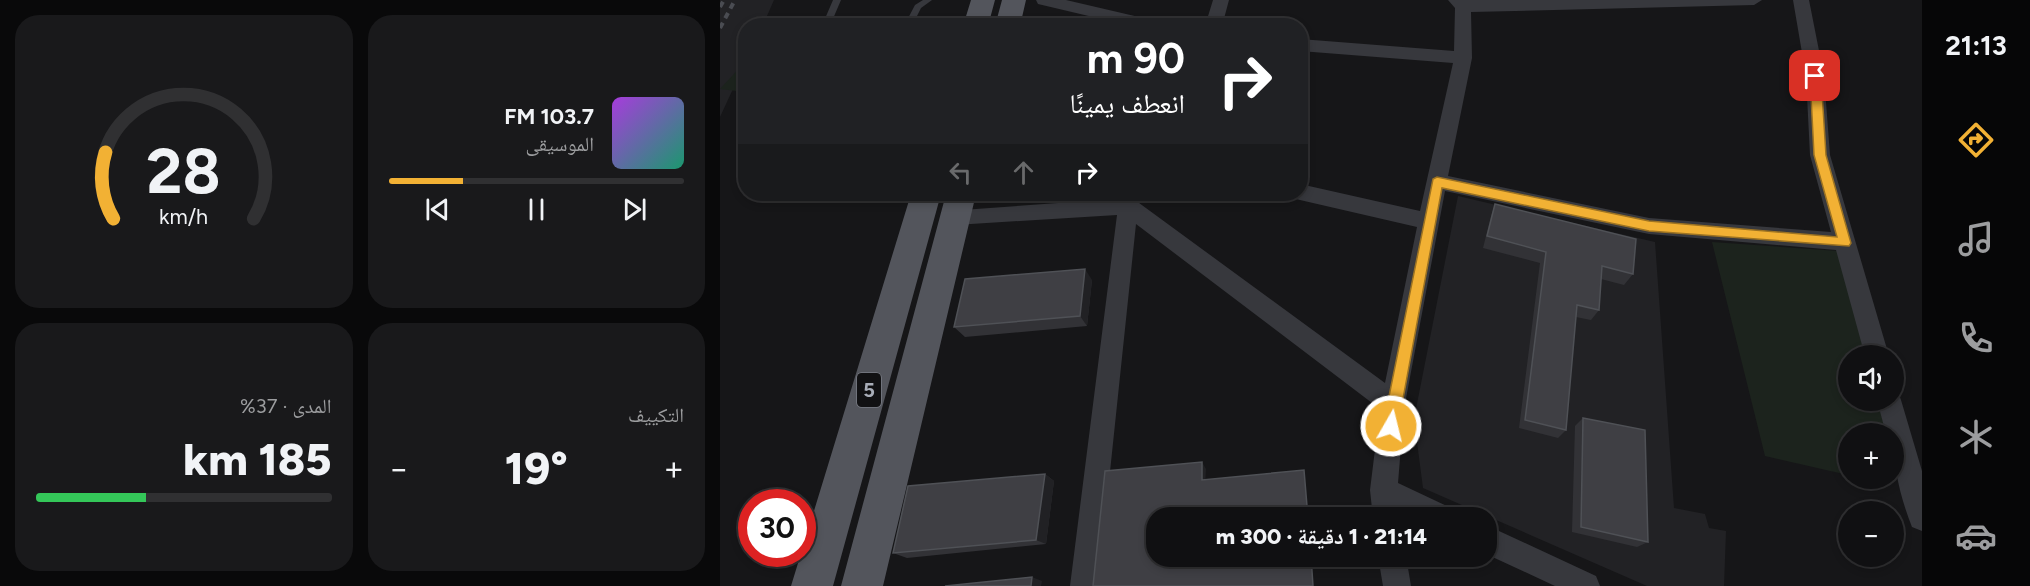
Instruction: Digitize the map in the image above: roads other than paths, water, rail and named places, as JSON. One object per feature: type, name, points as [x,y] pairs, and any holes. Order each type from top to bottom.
[{"type":"main road","points":[[977,18],[983,0]]},
{"type":"main road","points":[[1009,18],[1014,0]]},
{"type":"main road","name":"5","points":[[812,586],[924,201]]},
{"type":"main road","name":"5","points":[[862,586],[958,205]]},
{"type":"street","points":[[1044,0],[1122,18]]},
{"type":"street","points":[[1215,18],[1221,0]]},
{"type":"street","points":[[1385,507],[1383,490],[1394,404],[1428,221],[1463,58],[1460,3],[1754,0]]},
{"type":"street","points":[[1801,0],[1815,76],[1820,155],[1874,345]]},
{"type":"street","points":[[1308,46],[1463,58]]},
{"type":"street","points":[[1437,182],[1649,226],[1845,243]]},
{"type":"street","points":[[1308,194],[1428,221]]},
{"type":"street","points":[[958,205],[1128,206],[1394,404]]},
{"type":"street","points":[[1084,586],[1128,206]]},
{"type":"street","points":[[1892,411],[1922,517]]},
{"type":"street","points":[[1383,490],[1418,507]]},
{"type":"street","points":[[1497,544],[1586,586]]},
{"type":"street","points":[[1394,567],[1397,586]]},
{"type":"lane","points":[[829,18],[837,0]]},
{"type":"lane","points":[[912,18],[918,7],[928,0]]},
{"type":"railway","points":[[720,7],[724,0]]},
{"type":"railway","points":[[720,28],[735,0]]}]
